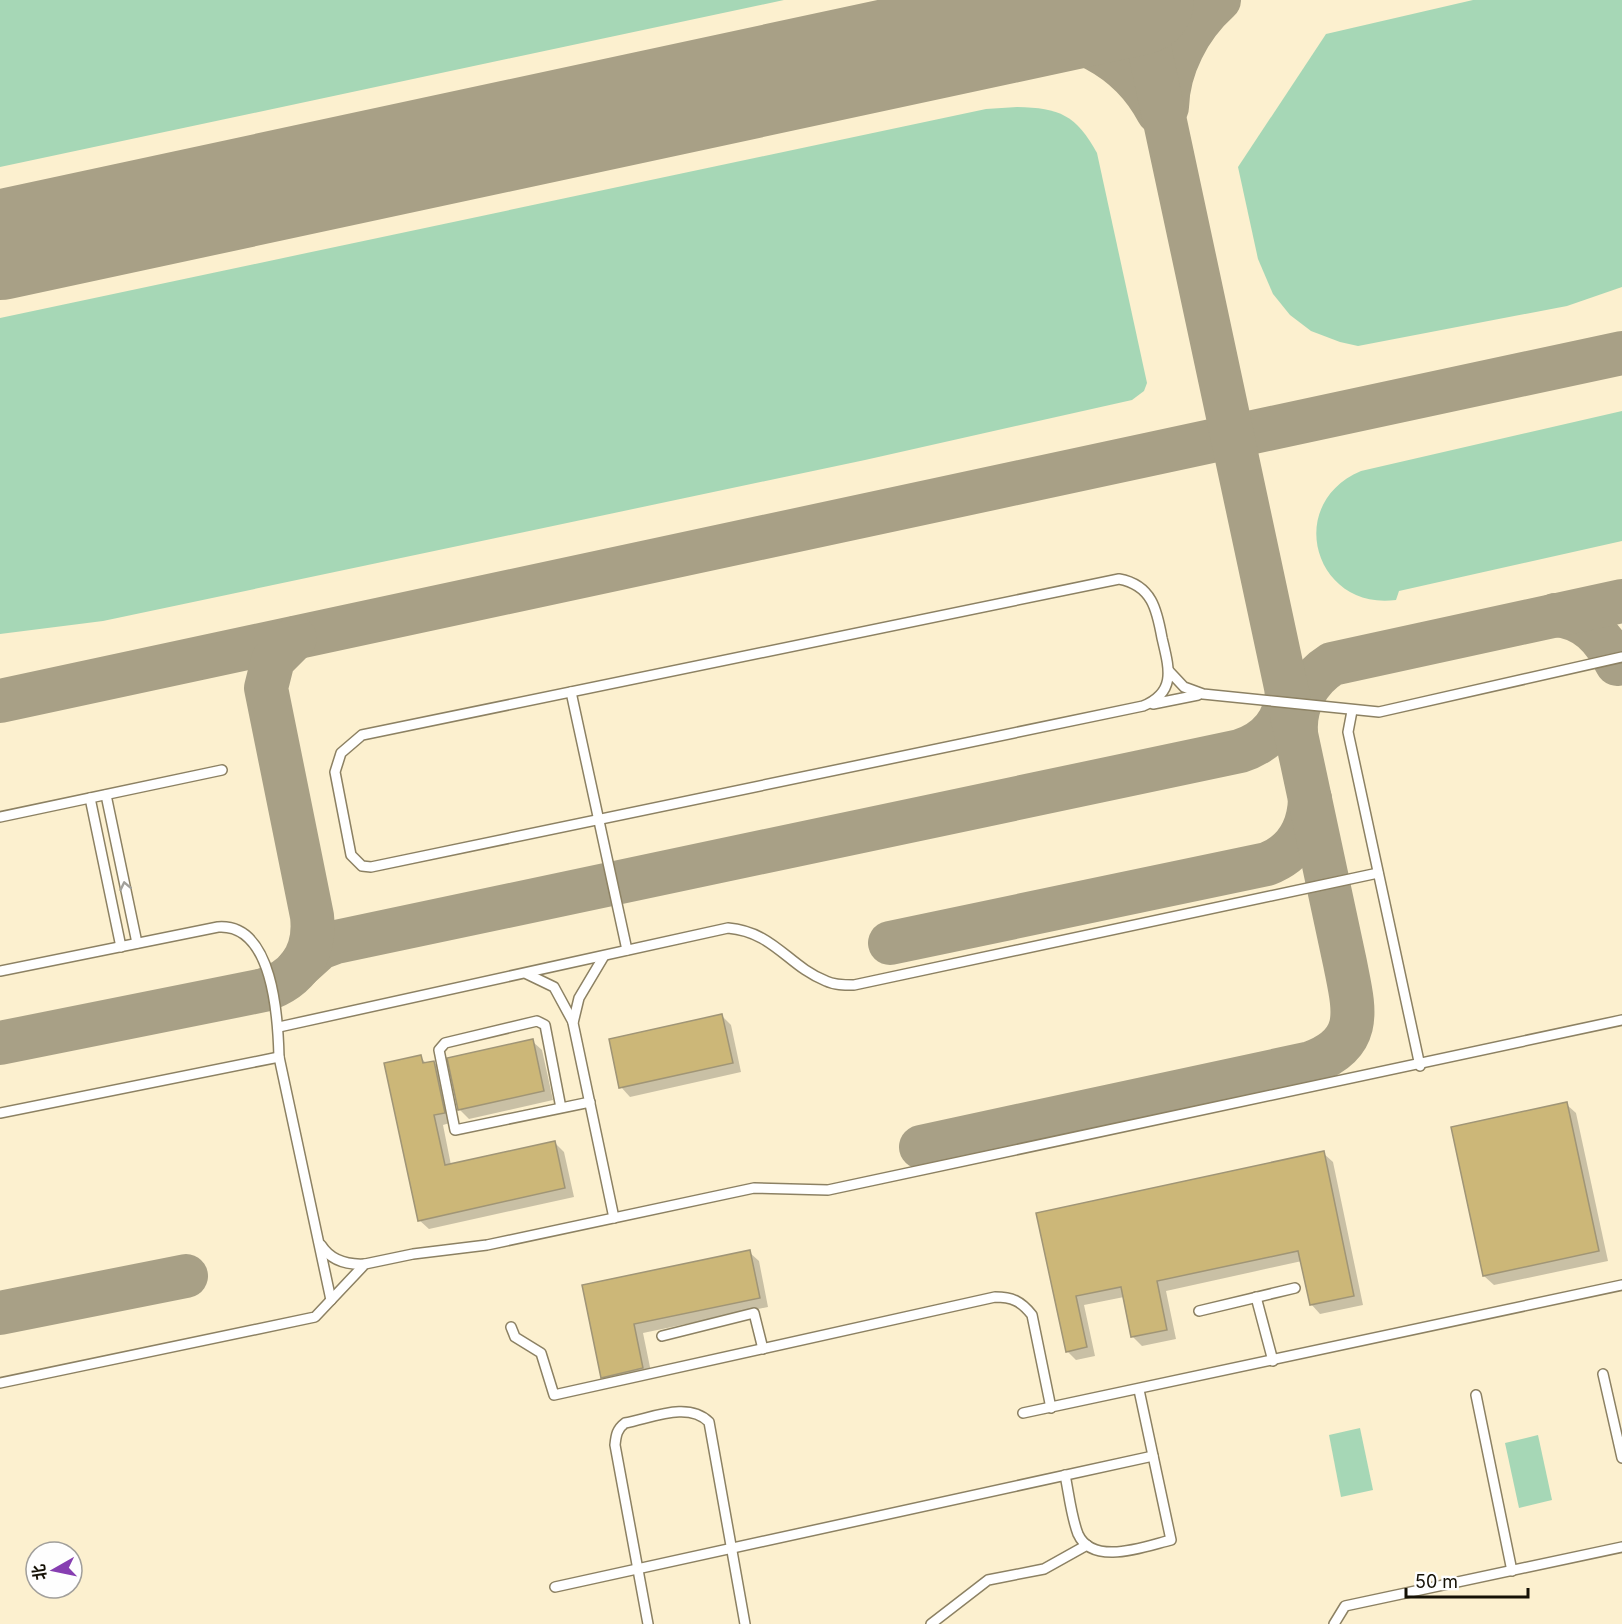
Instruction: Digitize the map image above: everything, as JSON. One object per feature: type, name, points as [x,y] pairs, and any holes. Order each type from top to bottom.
[{"type":"lane","points":[[1203,694],[371,867],[362,866],[351,855],[335,772],[341,753],[362,735],[1119,579],[1138,585],[1152,599],[1169,671],[1184,687],[1203,694],[1352,711],[1395,710],[1622,657]]},
{"type":"lane","points":[[1143,706],[1162,694],[1169,671]]},
{"type":"lane","points":[[571,692],[627,950]]},
{"type":"lane","points":[[1352,711],[1348,732],[1420,1066]]},
{"type":"lane","points":[[0,817],[222,770]]},
{"type":"lane","points":[[106,795],[137,943]]},
{"type":"lane","points":[[90,798],[121,947]]},
{"type":"lane","points":[[279,1027],[728,928],[744,930],[774,944],[825,981],[854,985],[1378,873]]},
{"type":"lane","points":[[0,971],[218,927],[239,929],[255,942],[261,952],[279,1027],[279,1057],[331,1300]]},
{"type":"lane","points":[[573,1023],[579,998],[604,956]]},
{"type":"lane","points":[[525,973],[542,979],[554,987],[573,1023],[614,1218]]},
{"type":"lane","points":[[319,1240],[326,1252],[337,1260],[351,1265],[365,1264],[413,1254],[487,1245],[754,1188],[828,1190],[1420,1066],[1622,1020]]},
{"type":"lane","points":[[561,1108],[545,1025],[537,1021],[445,1043],[440,1050],[455,1130],[590,1102]]},
{"type":"lane","points":[[0,1113],[279,1057]]},
{"type":"lane","points":[[0,1383],[315,1317],[365,1264]]},
{"type":"lane","points":[[1023,1413],[1622,1285]]},
{"type":"lane","points":[[1200,1311],[1295,1288]]},
{"type":"lane","points":[[511,1328],[515,1337],[541,1353],[554,1395],[995,1297],[1010,1297],[1023,1304],[1032,1316],[1051,1408]]},
{"type":"lane","points":[[1256,1297],[1273,1361]]},
{"type":"lane","points":[[662,1336],[754,1313],[763,1349]]},
{"type":"lane","points":[[1603,1374],[1622,1458]]},
{"type":"lane","points":[[1065,1475],[1078,1535],[1087,1545],[1110,1555],[1171,1540],[1139,1390]]},
{"type":"lane","points":[[1476,1395],[1512,1571]]},
{"type":"lane","points":[[648,1624],[615,1445],[619,1427],[625,1423],[690,1410],[700,1413],[710,1422],[745,1624]]},
{"type":"lane","points":[[555,1587],[1153,1456]]},
{"type":"lane","points":[[931,1624],[988,1580],[1044,1569],[1087,1545]]},
{"type":"lane","points":[[1334,1624],[1345,1606],[1622,1547]]},
{"type":"green space","points":[[0,0],[784,0],[0,167]]},
{"type":"green space","points":[[1473,0],[1622,0],[1622,287],[1567,306],[1358,346],[1311,331],[1290,315],[1273,294],[1258,259],[1238,167],[1326,34]]},
{"type":"green space","points":[[1017,107],[1045,109],[1065,116],[1082,130],[1097,153],[1147,383],[1144,391],[1132,400],[865,460],[103,621],[0,634],[0,318],[986,109]]},
{"type":"green space","points":[[1622,411],[1622,541],[1399,591],[1396,600],[1368,599],[1345,589],[1329,573],[1319,552],[1316,529],[1322,507],[1337,486],[1361,471]]},
{"type":"green space","points":[[1360,1428],[1373,1490],[1341,1497],[1329,1435]]},
{"type":"green space","points":[[1538,1435],[1552,1500],[1519,1508],[1505,1443]]},
{"type":"building","points":[[722,1014],[733,1063],[619,1088],[609,1039]]},
{"type":"building","points":[[533,1039],[544,1091],[458,1110],[447,1058]]},
{"type":"building","points":[[421,1055],[423,1063],[434,1061],[445,1113],[434,1115],[445,1165],[555,1141],[565,1188],[418,1221],[384,1063]]},
{"type":"building","points":[[1567,1102],[1599,1251],[1483,1276],[1451,1127]]},
{"type":"building","points":[[1324,1151],[1354,1296],[1310,1305],[1298,1251],[1157,1281],[1167,1330],[1131,1337],[1121,1287],[1076,1296],[1087,1347],[1066,1352],[1036,1213]]},
{"type":"building","points":[[750,1250],[760,1298],[634,1324],[643,1368],[601,1378],[582,1285]]},
{"type":"taxiway","points":[[921,1147],[1311,1063],[1328,1055],[1340,1045],[1348,1035],[1352,1023],[1351,995],[1345,963],[1139,0]]},
{"type":"taxiway","points":[[1167,107],[1171,77],[1182,49],[1198,22],[1219,0]]},
{"type":"taxiway","points":[[1010,28],[1055,34],[1096,50],[1115,61],[1131,76],[1146,92],[1158,112]]},
{"type":"taxiway","points":[[0,701],[1622,353]]},
{"type":"taxiway","points":[[1296,733],[1297,713],[1304,694],[1316,677],[1332,664],[1622,601]]},
{"type":"taxiway","points":[[1555,615],[1576,620],[1593,630],[1617,664]]},
{"type":"taxiway","points":[[0,1043],[264,990],[286,979],[302,962],[311,941],[312,916],[266,688],[273,660],[295,638]]},
{"type":"taxiway","points":[[299,967],[320,948],[336,942],[1240,751],[1259,742],[1274,729],[1283,712],[1287,691]]},
{"type":"taxiway","points":[[890,943],[1267,864],[1286,853],[1299,839],[1307,820],[1310,799]]},
{"type":"taxiway","points":[[0,1313],[186,1276]]},
{"type":"runway","points":[[0,245],[1139,0]]}]
